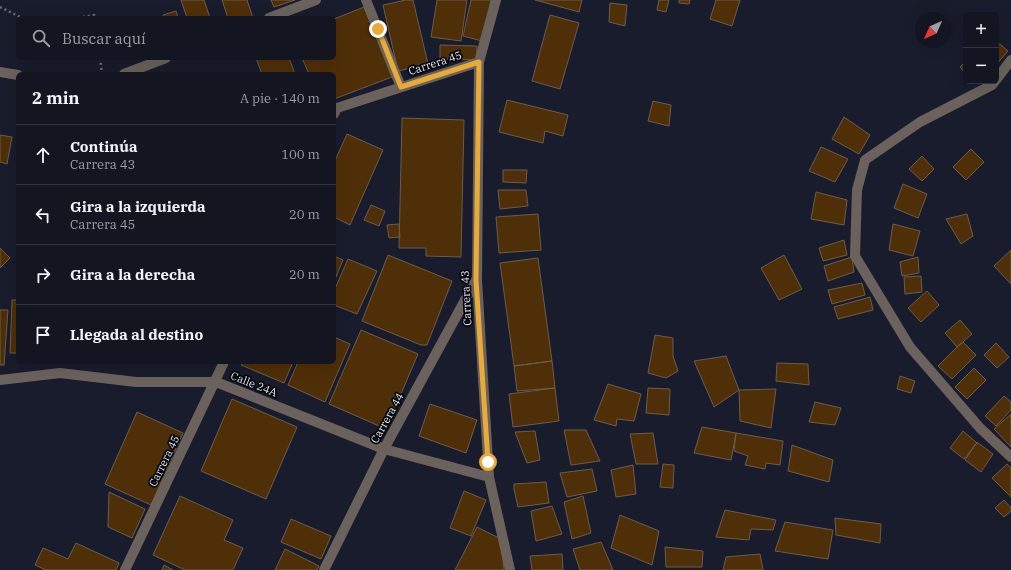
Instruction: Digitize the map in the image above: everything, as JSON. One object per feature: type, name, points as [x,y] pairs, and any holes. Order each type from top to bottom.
[{"type":"street","points":[[274,16],[316,0]]},
{"type":"street","points":[[366,0],[401,87]]},
{"type":"street","name":"Carrera 43","points":[[496,0],[479,62],[476,280],[489,477],[510,570]]},
{"type":"street","points":[[129,72],[161,60]]},
{"type":"street","points":[[999,76],[1011,60]]},
{"type":"street","name":"Carrera 45","points":[[336,110],[337,108],[479,62]]},
{"type":"street","points":[[0,72],[16,74]]},
{"type":"street","points":[[993,84],[920,122],[865,160],[857,190],[855,256],[910,347],[980,428],[1011,457]]},
{"type":"street","name":"Carrera 44","points":[[324,570],[384,449],[476,280]]},
{"type":"street","name":"Carrera 45","points":[[125,570],[216,382],[223,364]]},
{"type":"street","name":"Calle 24A","points":[[0,380],[60,373],[136,382],[216,382],[384,449],[489,477]]},
{"type":"path","points":[[0,6],[18,16]]},
{"type":"path","points":[[100,60],[102,72]]},
{"type":"building","points":[[181,0],[204,0],[209,16],[186,16]]},
{"type":"building","points":[[222,0],[247,0],[252,16],[227,16]]},
{"type":"building","points":[[271,0],[295,0],[274,7]]},
{"type":"building","points":[[413,0],[428,64],[398,71],[383,5]]},
{"type":"building","points":[[437,0],[467,0],[461,41],[431,37]]},
{"type":"building","points":[[471,0],[491,0],[482,41],[463,36]]},
{"type":"building","points":[[535,0],[582,0],[579,12]]},
{"type":"building","points":[[659,0],[669,0],[666,12],[657,10]]},
{"type":"building","points":[[679,0],[690,0],[689,4],[679,3]]},
{"type":"building","points":[[716,0],[740,0],[732,26],[710,19]]},
{"type":"building","points":[[610,3],[627,5],[625,26],[609,22]]},
{"type":"building","points":[[364,7],[392,77],[336,98],[336,72],[308,72],[303,60],[336,60],[336,18]]},
{"type":"building","points":[[176,11],[177,16],[163,16]]},
{"type":"building","points":[[550,15],[579,23],[560,89],[532,81]]},
{"type":"building","points":[[999,44],[1008,51],[999,62]]},
{"type":"building","points":[[440,45],[477,46],[477,60],[440,59]]},
{"type":"building","points":[[257,60],[290,60],[294,72],[261,72]]},
{"type":"building","points":[[507,100],[568,115],[563,136],[545,131],[543,143],[499,132]]},
{"type":"building","points":[[653,101],[671,105],[669,126],[648,121]]},
{"type":"building","points":[[844,117],[870,135],[859,154],[832,139]]},
{"type":"building","points":[[402,118],[464,120],[461,257],[426,256],[426,248],[399,248]]},
{"type":"building","points":[[347,134],[383,150],[350,225],[336,218],[336,159]]},
{"type":"building","points":[[0,135],[12,137],[7,164],[0,162]]},
{"type":"building","points":[[821,147],[848,159],[835,182],[809,171]]},
{"type":"building","points":[[971,149],[984,162],[966,180],[953,167]]},
{"type":"building","points":[[922,156],[934,169],[922,181],[909,169]]},
{"type":"building","points":[[503,170],[527,170],[526,183],[503,182]]},
{"type":"building","points":[[903,184],[927,194],[918,218],[894,208]]},
{"type":"building","points":[[498,190],[526,190],[528,206],[500,209]]},
{"type":"building","points":[[816,192],[847,200],[844,225],[811,219]]},
{"type":"building","points":[[371,205],[385,211],[379,226],[364,220]]},
{"type":"building","points":[[538,214],[541,250],[499,253],[496,217]]},
{"type":"building","points":[[967,214],[973,236],[961,244],[946,219]]},
{"type":"building","points":[[399,224],[400,237],[389,238],[387,225]]},
{"type":"building","points":[[893,224],[920,231],[913,256],[889,250]]},
{"type":"building","points":[[844,240],[847,255],[823,261],[819,248]]},
{"type":"building","points":[[0,248],[10,258],[0,268]]},
{"type":"building","points":[[1011,250],[1011,284],[994,266]]},
{"type":"building","points":[[388,255],[452,281],[427,345],[421,345],[362,321]]},
{"type":"building","points":[[784,255],[802,289],[779,300],[761,268]]},
{"type":"building","points":[[336,257],[343,260],[336,277]]},
{"type":"building","points":[[852,257],[854,272],[828,281],[824,266]]},
{"type":"building","points":[[918,257],[919,273],[902,276],[900,262]]},
{"type":"building","points":[[538,258],[552,361],[514,366],[500,263]]},
{"type":"building","points":[[348,259],[377,271],[357,314],[336,306],[336,286]]},
{"type":"building","points":[[921,276],[922,292],[905,294],[904,277]]},
{"type":"building","points":[[862,283],[865,295],[832,304],[828,290]]},
{"type":"building","points":[[927,291],[939,305],[921,322],[908,308]]},
{"type":"building","points":[[870,297],[873,310],[838,319],[834,307]]},
{"type":"building","points":[[12,300],[16,300],[16,353],[10,353]]},
{"type":"building","points":[[0,310],[8,310],[4,365],[0,365]]},
{"type":"building","points":[[960,320],[972,334],[957,347],[945,333]]},
{"type":"building","points":[[361,330],[418,354],[386,429],[329,404]]},
{"type":"building","points":[[655,335],[673,338],[673,356],[678,371],[666,378],[648,373]]},
{"type":"building","points":[[336,338],[350,344],[325,402],[288,385],[297,364],[336,364]]},
{"type":"building","points":[[963,342],[976,355],[952,379],[938,366]]},
{"type":"building","points":[[996,343],[1009,357],[997,368],[984,355]]},
{"type":"building","points":[[726,356],[739,390],[714,407],[694,361]]},
{"type":"building","points":[[552,361],[555,388],[517,391],[514,366]]},
{"type":"building","points":[[777,363],[808,364],[809,385],[776,381]]},
{"type":"building","points":[[241,364],[292,364],[284,383]]},
{"type":"building","points":[[974,368],[986,380],[967,399],[955,387]]},
{"type":"building","points":[[900,376],[915,381],[911,393],[897,389]]},
{"type":"building","points":[[608,384],[641,394],[634,421],[617,419],[616,426],[594,420]]},
{"type":"building","points":[[555,388],[559,421],[513,427],[509,394]]},
{"type":"building","points":[[648,388],[670,389],[669,415],[646,413]]},
{"type":"building","points":[[776,389],[771,428],[740,421],[739,390]]},
{"type":"building","points":[[1004,396],[1011,402],[1011,410],[996,426],[985,416]]},
{"type":"building","points":[[232,399],[297,427],[266,499],[201,471]]},
{"type":"building","points":[[815,402],[841,408],[835,425],[809,422]]},
{"type":"building","points":[[430,404],[477,420],[466,453],[419,436]]},
{"type":"building","points":[[137,412],[183,433],[151,505],[105,484]]},
{"type":"building","points":[[1011,414],[1011,447],[994,429]]},
{"type":"building","points":[[702,427],[736,433],[731,460],[694,453]]},
{"type":"building","points":[[564,430],[586,430],[600,461],[571,465]]},
{"type":"building","points":[[535,431],[540,460],[527,463],[515,432]]},
{"type":"building","points":[[963,431],[977,443],[964,459],[950,448]]},
{"type":"building","points":[[653,433],[658,464],[636,464],[630,434]]},
{"type":"building","points":[[736,433],[783,441],[780,465],[766,463],[765,469],[745,465],[748,456],[734,451]]},
{"type":"building","points":[[977,442],[993,454],[981,472],[965,460]]},
{"type":"building","points":[[792,445],[833,460],[829,482],[788,471]]},
{"type":"building","points":[[663,464],[674,465],[673,488],[660,487]]},
{"type":"building","points":[[1007,464],[1011,468],[1011,497],[992,478]]},
{"type":"building","points":[[633,465],[636,494],[616,497],[611,470]]},
{"type":"building","points":[[592,469],[597,491],[567,497],[560,473]]},
{"type":"building","points":[[546,482],[549,503],[518,507],[514,484]]},
{"type":"building","points":[[464,491],[486,500],[471,536],[450,528]]},
{"type":"building","points":[[109,492],[145,509],[132,538],[108,527]]},
{"type":"building","points":[[180,496],[233,520],[224,540],[243,548],[233,570],[185,570],[153,555]]},
{"type":"building","points":[[583,496],[591,533],[572,539],[564,502]]},
{"type":"building","points":[[1004,500],[1011,508],[1011,511],[1004,517],[995,508]]},
{"type":"building","points":[[552,506],[562,534],[536,541],[531,511]]},
{"type":"building","points":[[725,510],[776,520],[773,530],[751,529],[749,540],[716,537]]},
{"type":"building","points":[[620,515],[659,531],[652,565],[611,548]]},
{"type":"building","points":[[835,518],[881,524],[880,543],[836,535]]},
{"type":"building","points":[[291,519],[331,536],[321,559],[281,542]]},
{"type":"building","points":[[785,522],[833,530],[828,559],[775,551]]},
{"type":"building","points":[[477,527],[501,539],[504,570],[455,570]]},
{"type":"building","points":[[601,542],[613,570],[580,570],[573,549]]},
{"type":"building","points":[[76,543],[119,563],[116,570],[46,570],[35,565],[43,548],[68,559]]},
{"type":"building","points":[[665,547],[703,551],[702,567],[666,567]]},
{"type":"building","points":[[285,549],[319,566],[317,570],[275,570]]},
{"type":"building","points":[[562,554],[563,570],[532,570],[530,556]]},
{"type":"building","points":[[760,554],[763,570],[723,570],[726,557]]},
{"type":"building","points":[[164,565],[173,570],[162,570]]},
{"type":"route","points":[[378,29],[401,87],[479,62],[476,280],[488,462]]}]
